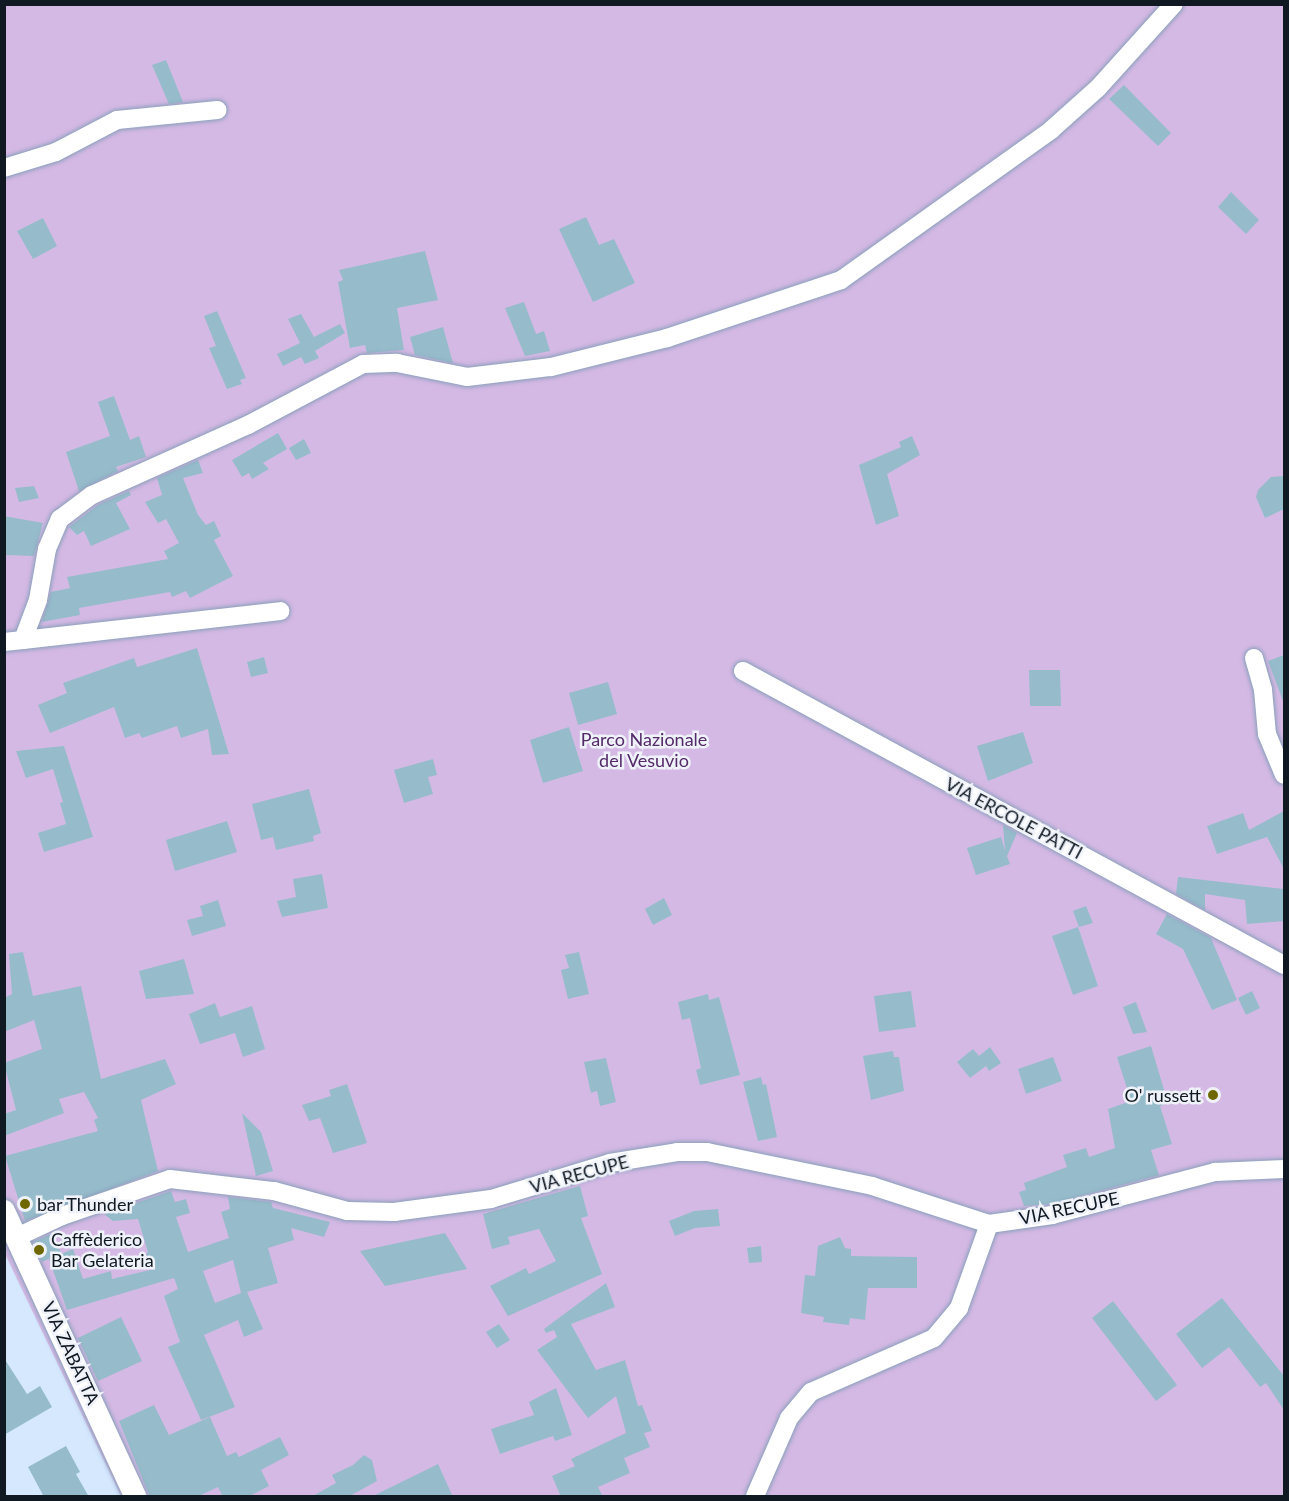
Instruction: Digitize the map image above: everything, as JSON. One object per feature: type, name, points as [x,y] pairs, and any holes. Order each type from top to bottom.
[{"type":"street","points":[[23,640],[38,600],[52,532],[73,506],[92,495],[248,425],[363,364],[396,363],[467,377],[550,367],[667,338],[841,280],[1058,123],[1098,88],[1174,4]]},
{"type":"street","points":[[4,168],[56,152],[117,120],[218,110]]},
{"type":"street","points":[[4,642],[280,611]]},
{"type":"street","points":[[1254,658],[1263,690],[1267,734],[1284,775]]},
{"type":"street","name":"VIA ERCOLE PATTI","points":[[743,671],[1284,965]]},
{"type":"street","name":"VIA RECUPE","points":[[11,1241],[62,1216],[170,1179],[274,1191],[347,1211],[394,1212],[491,1199],[610,1163],[677,1152],[745,1157],[794,1167],[872,1186],[989,1224],[1052,1215],[1215,1172],[1284,1169]]},
{"type":"street","name":"VIA ZABATTA","points":[[4,1212],[11,1241],[135,1497]]},
{"type":"street","points":[[755,1497],[789,1418],[811,1392],[934,1338],[959,1308],[989,1224]]},
{"type":"green space","name":"Parco Nazionale del Vesuvio","points":[[5,5],[1284,5],[1284,1496],[121,1496],[5,1254]]},
{"type":"building","points":[[166,60],[183,102],[169,104],[152,65]]},
{"type":"building","points":[[1124,85],[1171,133],[1158,146],[1109,99]]},
{"type":"building","points":[[1231,192],[1259,220],[1246,234],[1218,207]]},
{"type":"building","points":[[586,217],[599,245],[614,239],[635,283],[593,302],[559,229]]},
{"type":"building","points":[[43,218],[57,246],[33,259],[17,231]]},
{"type":"building","points":[[425,251],[438,300],[397,308],[404,350],[367,353],[365,345],[350,348],[338,282],[343,280],[339,270]]},
{"type":"building","points":[[524,302],[536,334],[544,331],[550,351],[525,356],[505,308]]},
{"type":"building","points":[[217,311],[246,378],[240,380],[242,384],[227,389],[209,348],[216,346],[204,316]]},
{"type":"building","points":[[301,314],[314,337],[340,324],[345,333],[315,351],[319,358],[305,364],[301,357],[283,366],[277,354],[300,343],[288,319]]},
{"type":"building","points":[[443,327],[453,363],[415,355],[410,337]]},
{"type":"building","points":[[114,396],[130,440],[139,436],[146,457],[116,467],[118,471],[79,491],[66,452],[110,436],[98,402]]},
{"type":"building","points":[[278,433],[287,449],[263,463],[269,469],[252,479],[249,473],[242,477],[232,460]]},
{"type":"building","points":[[912,436],[920,455],[887,474],[899,516],[876,525],[859,465],[901,447],[899,442]]},
{"type":"building","points":[[304,439],[311,453],[296,460],[289,448]]},
{"type":"building","points":[[198,460],[203,473],[183,478],[198,515],[206,525],[214,521],[221,536],[214,540],[233,576],[190,598],[186,591],[172,597],[170,592],[79,608],[80,615],[42,622],[51,592],[70,588],[67,577],[168,559],[164,551],[179,543],[166,519],[158,523],[145,502],[162,495],[157,478]]},
{"type":"building","points":[[1284,476],[1284,509],[1265,518],[1256,497],[1258,490],[1271,477]]},
{"type":"building","points":[[34,486],[39,498],[19,502],[15,488]]},
{"type":"building","points":[[129,491],[131,495],[116,503],[130,529],[91,546],[84,531],[77,535],[69,527],[98,505]]},
{"type":"building","points":[[4,516],[43,523],[34,556],[4,555]]},
{"type":"building","points":[[197,648],[229,754],[212,755],[208,729],[181,738],[177,726],[142,738],[139,733],[125,738],[114,707],[50,733],[38,705],[67,693],[63,683],[134,658],[137,667]]},
{"type":"building","points":[[1284,655],[1284,701],[1283,701],[1268,661]]},
{"type":"building","points":[[264,657],[268,673],[251,677],[247,662]]},
{"type":"building","points":[[1029,670],[1060,670],[1061,706],[1030,706]]},
{"type":"building","points":[[608,682],[617,714],[578,725],[569,693]]},
{"type":"building","points":[[569,727],[583,771],[543,783],[530,740]]},
{"type":"building","points":[[1023,732],[1033,763],[988,781],[977,746]]},
{"type":"building","points":[[64,746],[93,837],[44,852],[38,833],[66,824],[60,803],[63,802],[53,769],[26,778],[16,751]]},
{"type":"building","points":[[433,759],[437,775],[428,777],[433,794],[404,803],[394,770]]},
{"type":"building","points":[[309,789],[321,833],[313,836],[314,841],[276,850],[273,837],[261,840],[252,804]]},
{"type":"building","points":[[1284,811],[1284,869],[1267,837],[1217,854],[1207,826],[1243,813],[1249,830]]},
{"type":"building","points":[[227,821],[237,852],[175,871],[166,840]]},
{"type":"building","points":[[1003,825],[1017,833],[1007,856],[1010,864],[976,875],[967,848],[1001,837],[1005,851]]},
{"type":"building","points":[[322,874],[328,908],[282,917],[277,901],[296,897],[293,879]]},
{"type":"building","points":[[1178,877],[1284,889],[1284,921],[1247,924],[1245,900],[1205,894],[1205,910],[1176,894]]},
{"type":"building","points":[[664,898],[672,915],[653,925],[645,909]]},
{"type":"building","points":[[218,900],[226,926],[192,936],[187,920],[203,916],[200,906]]},
{"type":"building","points":[[1086,906],[1093,923],[1079,927],[1073,911]]},
{"type":"building","points":[[1167,914],[1211,938],[1237,1000],[1212,1010],[1183,949],[1156,934]]},
{"type":"building","points":[[1078,927],[1098,986],[1073,995],[1052,936]]},
{"type":"building","points":[[23,952],[33,996],[81,986],[101,1079],[165,1059],[176,1084],[141,1100],[158,1171],[25,1221],[5,1156],[98,1131],[94,1120],[98,1118],[84,1092],[59,1099],[64,1113],[4,1136],[4,1114],[16,1110],[4,1063],[42,1049],[34,1020],[4,1032],[4,998],[12,994],[9,954]]},
{"type":"building","points":[[579,952],[589,994],[568,999],[561,970],[569,968],[565,955]]},
{"type":"building","points":[[184,959],[194,994],[146,999],[139,971]]},
{"type":"building","points":[[911,991],[916,1027],[879,1032],[874,996]]},
{"type":"building","points":[[1252,991],[1260,1008],[1246,1015],[1238,998]]},
{"type":"building","points":[[708,994],[709,1000],[719,997],[740,1075],[700,1085],[696,1070],[701,1068],[690,1018],[682,1020],[678,1002]]},
{"type":"building","points":[[1136,1002],[1147,1032],[1133,1034],[1123,1007]]},
{"type":"building","points":[[215,1003],[220,1017],[252,1006],[265,1049],[243,1057],[235,1033],[200,1044],[189,1014]]},
{"type":"building","points":[[1151,1046],[1168,1103],[1160,1106],[1172,1144],[1151,1150],[1159,1175],[1051,1204],[1024,1206],[1019,1192],[1026,1190],[1024,1183],[1067,1167],[1063,1155],[1086,1148],[1089,1157],[1115,1148],[1108,1109],[1131,1101],[1117,1057]]},
{"type":"building","points":[[990,1047],[1001,1063],[989,1071],[986,1066],[970,1078],[957,1062],[973,1049],[979,1056]]},
{"type":"building","points":[[893,1051],[894,1057],[899,1057],[904,1091],[871,1100],[863,1056]]},
{"type":"building","points":[[1053,1057],[1062,1081],[1026,1094],[1018,1069]]},
{"type":"building","points":[[606,1058],[616,1102],[600,1106],[597,1091],[591,1093],[584,1062]]},
{"type":"building","points":[[761,1077],[763,1085],[766,1084],[777,1137],[758,1141],[743,1082]]},
{"type":"building","points":[[347,1084],[367,1143],[333,1153],[320,1118],[309,1121],[302,1105],[331,1096],[329,1090]]},
{"type":"building","points":[[242,1113],[261,1132],[273,1171],[256,1176]]},
{"type":"building","points":[[580,1186],[588,1216],[581,1218],[602,1274],[508,1316],[490,1286],[526,1268],[529,1274],[556,1261],[539,1229],[508,1237],[510,1244],[492,1249],[483,1214]]},
{"type":"building","points":[[171,1191],[175,1202],[186,1199],[190,1213],[176,1217],[188,1252],[229,1238],[221,1212],[230,1209],[228,1197],[271,1202],[273,1208],[330,1222],[324,1237],[291,1228],[294,1240],[268,1248],[278,1283],[247,1292],[263,1329],[244,1337],[238,1320],[204,1335],[235,1407],[201,1420],[168,1347],[180,1342],[164,1296],[178,1289],[174,1278],[67,1310],[49,1259],[73,1249],[83,1279],[111,1271],[112,1279],[154,1269],[146,1254],[148,1252],[138,1219],[113,1221],[104,1214]],"holes":[[[233,1260],[241,1293],[215,1303],[203,1271]]]},
{"type":"building","points":[[718,1209],[720,1226],[695,1228],[675,1236],[669,1221],[694,1211]]},
{"type":"building","points":[[53,1233],[61,1253],[42,1262],[33,1242]]},
{"type":"building","points":[[445,1233],[467,1269],[385,1286],[360,1251]]},
{"type":"building","points":[[840,1237],[845,1248],[851,1249],[851,1256],[917,1257],[917,1288],[868,1288],[865,1320],[850,1318],[849,1325],[823,1322],[824,1317],[801,1313],[805,1275],[815,1276],[818,1246]]},
{"type":"building","points":[[761,1246],[762,1262],[749,1263],[747,1248]]},
{"type":"building","points":[[606,1283],[615,1307],[571,1324],[596,1370],[625,1360],[638,1406],[642,1405],[652,1431],[644,1433],[650,1447],[624,1458],[630,1473],[598,1487],[603,1497],[561,1497],[552,1476],[575,1466],[571,1459],[626,1433],[616,1396],[588,1418],[537,1350],[557,1337],[554,1330],[546,1333],[544,1329]]},
{"type":"building","points":[[1222,1298],[1284,1376],[1284,1410],[1266,1383],[1260,1387],[1229,1347],[1202,1368],[1176,1334]]},
{"type":"building","points":[[1113,1301],[1177,1385],[1156,1401],[1092,1318]]},
{"type":"building","points":[[121,1317],[142,1361],[98,1381],[78,1338]]},
{"type":"building","points":[[499,1324],[510,1340],[497,1348],[486,1332]]},
{"type":"building","points":[[4,1358],[27,1394],[40,1386],[52,1407],[4,1435]]},
{"type":"building","points":[[556,1388],[572,1435],[555,1441],[553,1436],[500,1454],[491,1429],[534,1415],[529,1402]]},
{"type":"building","points":[[154,1405],[169,1435],[210,1417],[227,1456],[236,1452],[239,1457],[280,1437],[289,1455],[261,1470],[269,1486],[248,1497],[223,1497],[218,1487],[197,1497],[150,1497],[119,1421]]},
{"type":"building","points":[[66,1446],[80,1472],[76,1474],[89,1497],[44,1497],[28,1467]]},
{"type":"building","points":[[364,1455],[372,1460],[377,1481],[348,1497],[311,1497],[336,1483],[332,1475],[353,1465]]},
{"type":"building","points":[[438,1464],[453,1497],[371,1497]]},
{"type":"place","name":"O' russett","points":[[1213,1095]]},
{"type":"place","name":"bar Thunder","points":[[25,1204]]},
{"type":"place","name":"Caffèderico Bar Gelateria","points":[[39,1250]]}]
